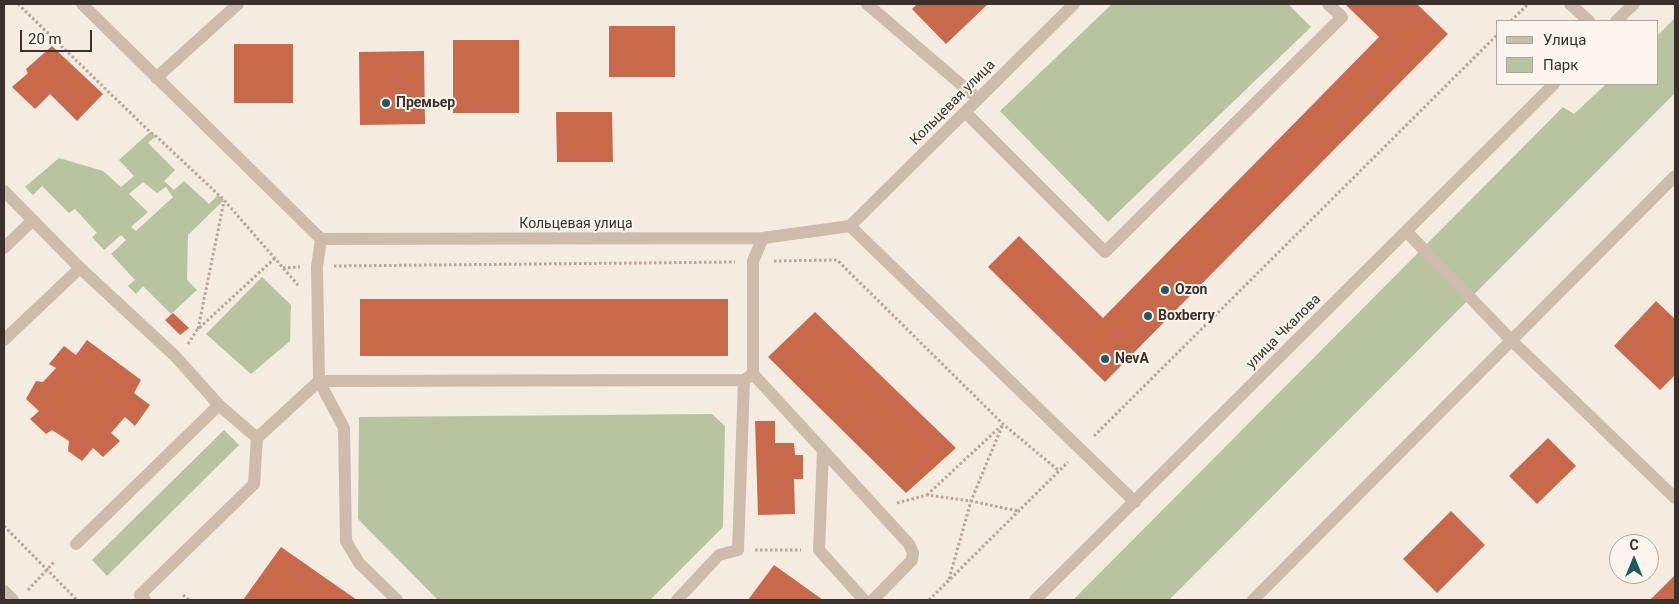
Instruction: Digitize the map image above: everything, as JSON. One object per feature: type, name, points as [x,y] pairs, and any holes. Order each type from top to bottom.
[{"type":"street","points":[[82,4],[321,239],[317,266],[319,380],[344,428],[346,541],[359,563],[397,600]]},
{"type":"street","points":[[156,78],[238,4]]},
{"type":"street","points":[[867,4],[978,99]]},
{"type":"street","name":"Кольцевая улица","points":[[321,239],[763,238],[850,226],[1074,4]]},
{"type":"street","points":[[965,112],[1105,252],[1342,17],[1328,4]]},
{"type":"street","points":[[1570,4],[1588,20]]},
{"type":"street","points":[[1617,20],[1634,4]]},
{"type":"street","name":"улица Чкалова","points":[[1035,600],[1553,85]]},
{"type":"street","points":[[1253,600],[1675,176]]},
{"type":"street","points":[[4,191],[80,268],[175,356],[219,405],[257,438]]},
{"type":"street","points":[[4,248],[32,220]]},
{"type":"street","points":[[850,226],[1135,502]]},
{"type":"street","points":[[1406,231],[1512,341],[1675,498]]},
{"type":"street","points":[[677,600],[719,555],[738,550],[753,261],[763,238]]},
{"type":"street","points":[[4,340],[80,268]]},
{"type":"street","points":[[145,600],[140,595],[254,484],[257,438],[319,380],[748,377],[823,450],[909,544],[913,553],[912,560],[872,600]]},
{"type":"street","points":[[76,544],[219,405]]},
{"type":"street","points":[[823,450],[819,550],[864,600]]},
{"type":"street","points":[[4,591],[18,597]]},
{"type":"path","points":[[18,4],[150,132],[224,200],[298,286]]},
{"type":"path","points":[[1512,20],[1528,4]]},
{"type":"path","points":[[928,600],[1496,36]]},
{"type":"path","points":[[198,330],[224,200]]},
{"type":"path","points":[[175,356],[188,344],[198,330],[275,258]]},
{"type":"path","points":[[283,268],[317,266],[837,260],[1003,424],[1058,471]]},
{"type":"path","points":[[927,495],[1003,424]]},
{"type":"path","points":[[948,581],[971,500],[1003,424]]},
{"type":"path","points":[[896,504],[927,495],[971,500],[1018,512]]},
{"type":"path","points":[[4,526],[77,600]]},
{"type":"path","points":[[738,550],[819,550]]},
{"type":"path","points":[[18,597],[55,561]]},
{"type":"path","points":[[183,595],[189,600]]},
{"type":"green space","points":[[1112,4],[1288,4],[1311,27],[1108,222],[1000,111]]},
{"type":"green space","points":[[1675,18],[1675,93],[1169,600],[1073,600],[1563,107],[1574,114],[1605,85],[1659,85],[1659,34]]},
{"type":"green space","points":[[150,132],[156,136],[148,143],[175,170],[164,181],[174,190],[184,181],[209,204],[218,195],[224,200],[188,235],[187,280],[197,290],[171,314],[143,286],[136,294],[128,286],[135,280],[111,254],[126,240],[121,235],[104,250],[92,237],[97,233],[75,209],[69,213],[42,186],[33,195],[25,187],[59,158],[103,171],[121,187],[134,176],[119,160]],"holes":[[[143,182],[157,193],[166,187],[173,197],[136,231],[131,227],[148,212],[129,194]]]},
{"type":"green space","points":[[262,277],[291,305],[290,341],[251,374],[206,334]]},
{"type":"green space","points":[[712,414],[725,426],[723,527],[650,600],[438,600],[358,519],[359,417]]},
{"type":"green space","points":[[224,430],[239,445],[107,576],[92,560]]},
{"type":"building","points":[[917,4],[988,4],[946,44],[912,9]]},
{"type":"building","points":[[1345,4],[1417,4],[1448,34],[1105,382],[988,267],[1019,236],[1103,318],[1379,37]]},
{"type":"building","points":[[609,26],[675,26],[675,77],[609,77]]},
{"type":"building","points":[[453,40],[519,40],[519,113],[453,113]]},
{"type":"building","points":[[234,44],[293,44],[293,103],[234,103]]},
{"type":"building","points":[[52,46],[103,94],[77,121],[50,94],[35,109],[12,87],[28,73],[26,69]]},
{"type":"building","points":[[424,51],[425,124],[360,125],[359,52]]},
{"type":"building","points":[[556,112],[612,112],[613,162],[557,162]]},
{"type":"building","points":[[360,299],[728,299],[728,356],[360,356]]},
{"type":"building","points":[[1656,301],[1675,319],[1675,375],[1660,390],[1614,346]]},
{"type":"building","points":[[815,312],[956,448],[906,493],[768,357]]},
{"type":"building","points":[[173,313],[189,328],[180,335],[165,320]]},
{"type":"building","points":[[87,340],[141,380],[134,393],[150,405],[135,426],[125,417],[111,433],[120,441],[103,457],[93,448],[82,461],[68,451],[69,441],[52,430],[46,434],[30,419],[39,411],[26,399],[36,381],[43,382],[56,368],[49,364],[64,346],[76,355]]},
{"type":"building","points":[[755,421],[775,421],[775,443],[794,443],[795,455],[803,455],[803,479],[794,479],[795,514],[758,515]]},
{"type":"building","points":[[1548,438],[1576,466],[1537,504],[1509,476]]},
{"type":"building","points":[[1451,511],[1485,545],[1437,593],[1403,559]]},
{"type":"building","points":[[281,547],[357,600],[243,600]]},
{"type":"building","points":[[774,565],[823,600],[748,600]]},
{"type":"building","points":[[1675,575],[1675,600],[1650,600]]},
{"type":"place","name":"Премьер","points":[[386,103]]},
{"type":"place","name":"Ozon","points":[[1165,290]]},
{"type":"place","name":"Boxberry","points":[[1148,316]]},
{"type":"place","name":"NevA","points":[[1105,359]]}]
